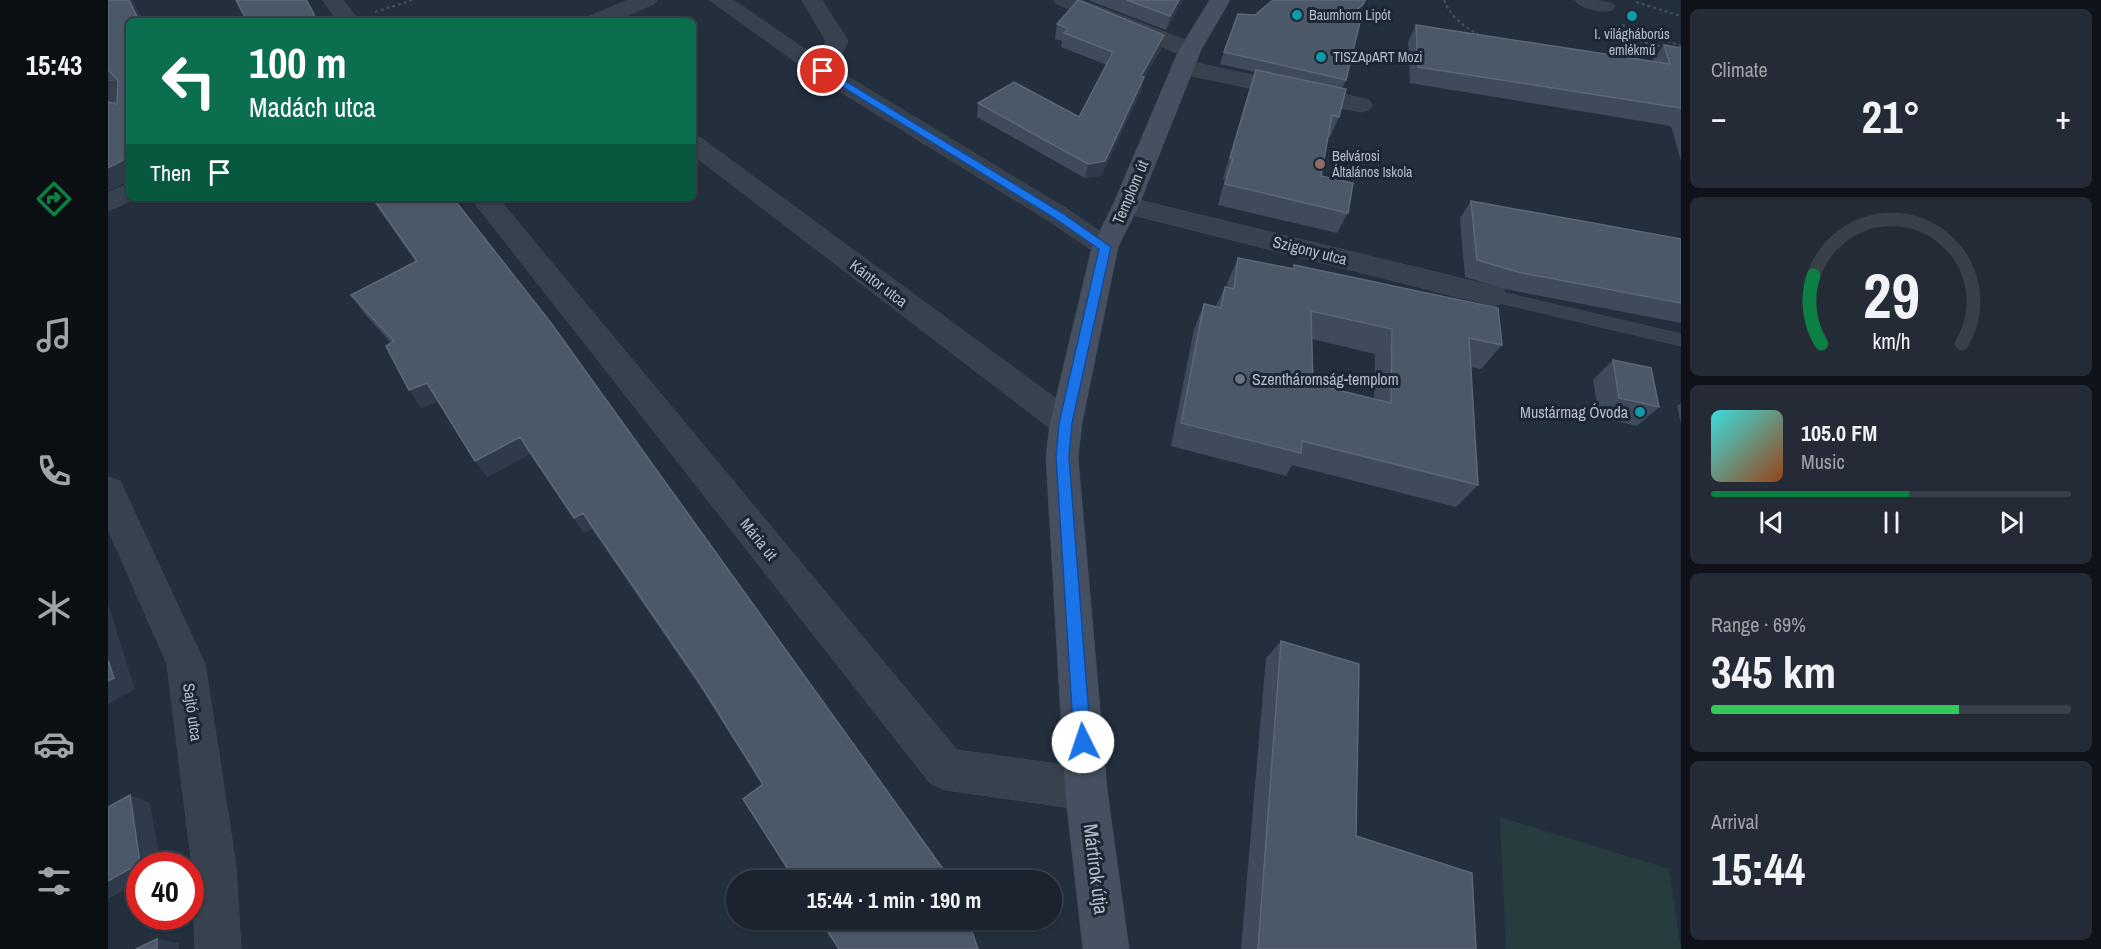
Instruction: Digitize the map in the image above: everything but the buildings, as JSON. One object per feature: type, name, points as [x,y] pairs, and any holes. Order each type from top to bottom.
[{"type":"street","points":[[333,0],[347,18]]},
{"type":"street","points":[[602,18],[647,0]]},
{"type":"street","points":[[720,0],[823,71],[1058,215],[1105,247]]},
{"type":"street","points":[[813,0],[837,41],[823,71]]},
{"type":"street","points":[[1064,0],[1186,58],[1361,105]]},
{"type":"street","name":"Templom út","points":[[1086,789],[1062,457],[1066,423],[1105,247],[1126,205],[1186,58],[1220,0]]},
{"type":"street","points":[[1585,0],[1605,6]]},
{"type":"street","points":[[108,89],[126,108]]},
{"type":"street","name":"Kántor utca","points":[[696,145],[1066,423]]},
{"type":"street","points":[[108,203],[126,194]]},
{"type":"street","name":"Mária út","points":[[486,201],[946,769],[1086,789]]},
{"type":"street","name":"Szigony utca","points":[[1126,205],[1493,296]]},
{"type":"street","name":"Sajtó utca","points":[[108,491],[186,664],[214,866],[218,949]]},
{"type":"street","name":"Mártírok útja","points":[[1086,789],[1106,949]]},
{"type":"lane","points":[[1493,296],[1681,340]]},
{"type":"path","points":[[358,18],[412,0]]},
{"type":"path","points":[[1444,0],[1456,20],[1482,37]]},
{"type":"path","points":[[1629,0],[1681,16]]},
{"type":"path","points":[[1653,39],[1681,46]]},
{"type":"path","points":[[1599,56],[1634,40],[1672,49]]},
{"type":"green space","points":[[1500,817],[1669,869],[1681,949],[1506,949]]},
{"type":"place","name":"Baumhorn Lipót","points":[[1297,15]]},
{"type":"place","name":"I. világháborús emlékmű","points":[[1632,16]]},
{"type":"place","name":"TISZApART Mozi","points":[[1321,57]]},
{"type":"place","name":"Belvárosi Általános Iskola","points":[[1320,164]]},
{"type":"place","name":"Szentháromság-templom","points":[[1240,379]]},
{"type":"place","name":"Mustármag Óvoda","points":[[1640,412]]},
{"type":"route","points":[[823,71],[1058,215],[1105,247],[1066,423],[1062,457],[1083,742]]}]
